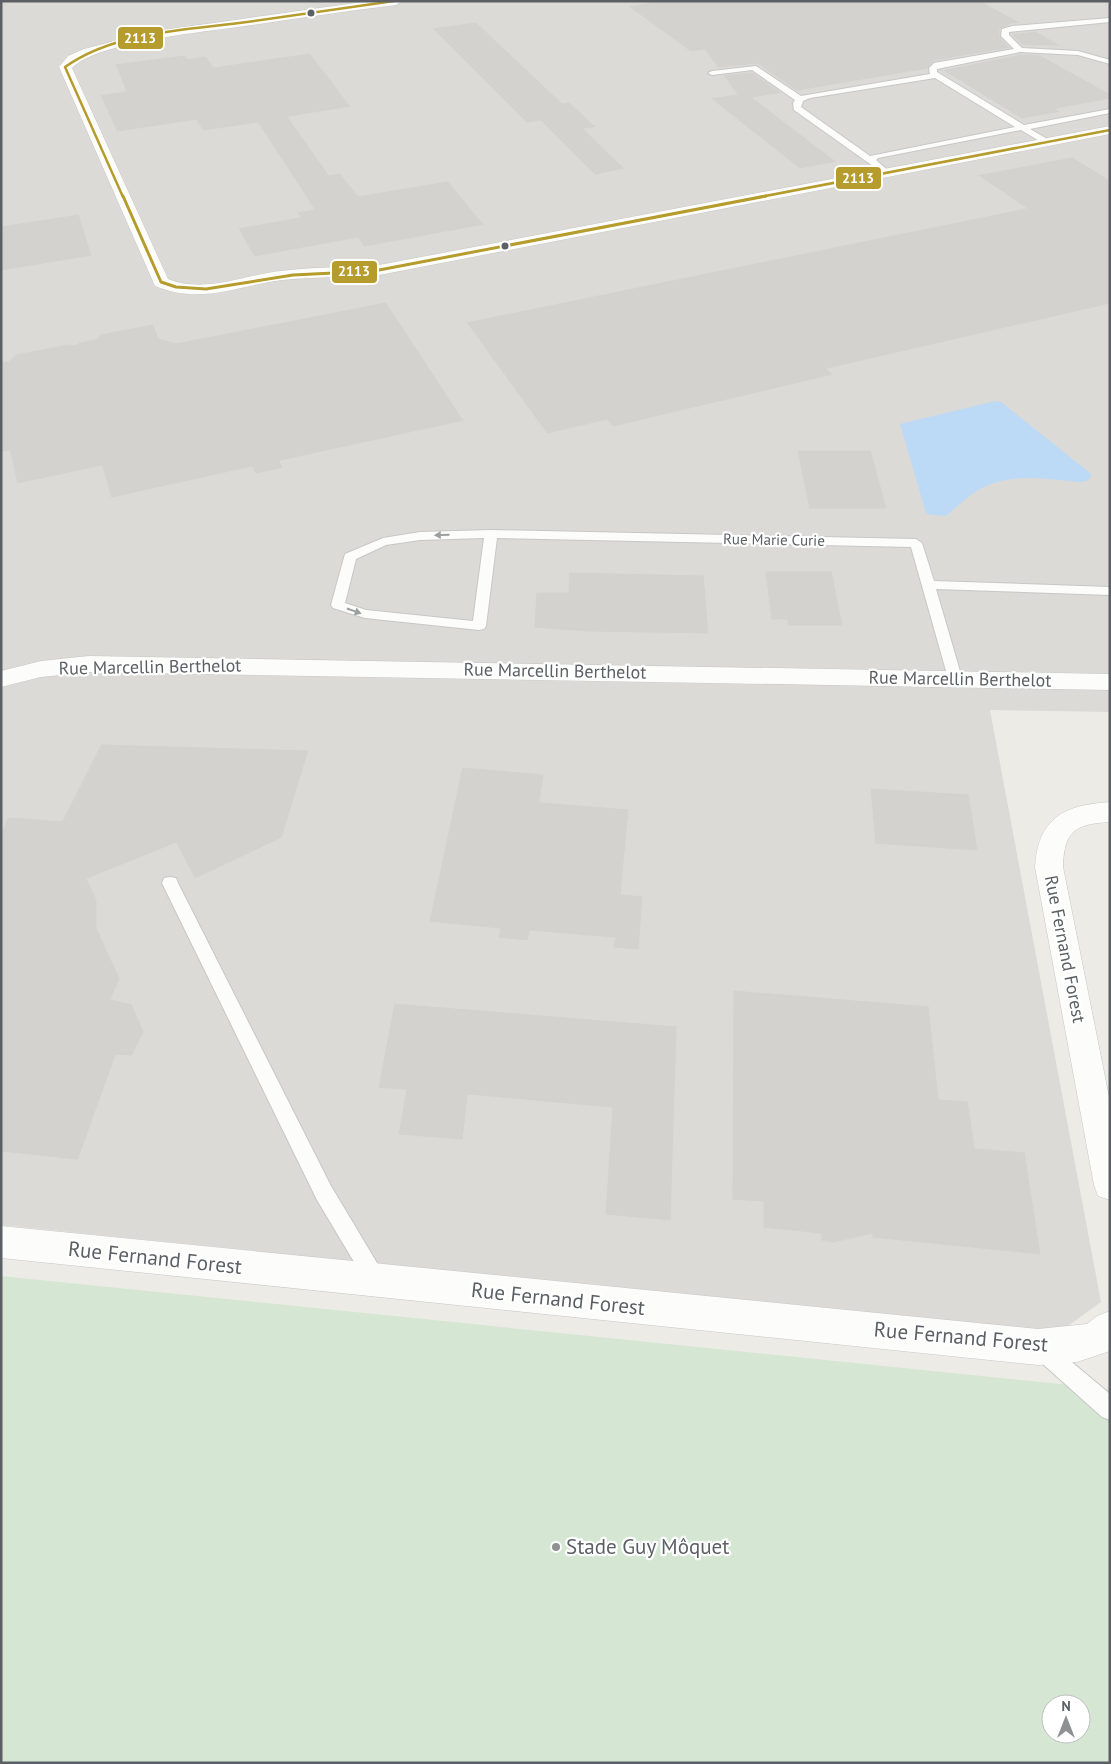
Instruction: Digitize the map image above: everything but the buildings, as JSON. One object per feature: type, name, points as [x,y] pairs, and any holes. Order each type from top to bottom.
[{"type":"street","points":[[396,1],[150,36],[89,52],[73,59],[65,67],[161,282],[172,288],[189,291],[212,289],[270,277],[374,271],[1110,130]]},
{"type":"street","name":"Rue Marcellin Berthelot","points":[[1,680],[41,669],[89,664],[1110,682]]},
{"type":"street","name":"Rue Fernand Forest","points":[[1110,812],[1085,815],[1061,826],[1054,833],[1050,841],[1049,855],[1049,867],[1110,1185]]},
{"type":"street","name":"Rue Fernand Forest","points":[[1,1242],[1038,1346],[1077,1345],[1107,1333],[1110,1329]]},
{"type":"lane","points":[[1020,50],[1005,36],[1005,31],[1015,28],[1110,20]]},
{"type":"lane","points":[[1046,142],[933,73],[933,68],[937,65],[1020,50],[1078,53],[1110,62]]},
{"type":"lane","points":[[1099,58],[1110,56]]},
{"type":"lane","points":[[712,73],[753,68],[800,99]]},
{"type":"lane","points":[[887,173],[871,159],[861,155],[797,108],[797,104],[800,99],[810,96],[938,75]]},
{"type":"lane","points":[[871,159],[875,156],[1110,111]]},
{"type":"lane","points":[[491,534],[479,626],[365,614],[338,605],[350,557],[383,542],[420,536],[491,534]]},
{"type":"lane","name":"Rue Marie Curie","points":[[491,534],[916,543],[955,678]]},
{"type":"lane","points":[[928,585],[1110,591]]},
{"type":"lane","points":[[170,883],[324,1194],[376,1280]]},
{"type":"lane","points":[[1038,1346],[1110,1409]]},
{"type":"shaded area","points":[[1,1],[1110,1],[1110,712],[990,710],[1101,1302],[1058,1333],[1,1225]]},
{"type":"green space","name":"Stade Guy Môquet","points":[[1,1276],[1110,1389],[1110,1763],[1,1763]]},
{"type":"water","points":[[995,401],[1001,402],[1090,473],[1091,477],[1087,481],[1079,482],[1041,478],[1004,480],[980,489],[946,516],[926,513],[900,424]]},
{"type":"transit line","name":"2113","points":[[394,1],[151,36],[100,49],[79,57],[65,67],[161,282],[176,287],[206,289],[293,275],[374,271],[1110,130]]},
{"type":"place","name":"Stade Guy Môquet","points":[[556,1547]]}]
